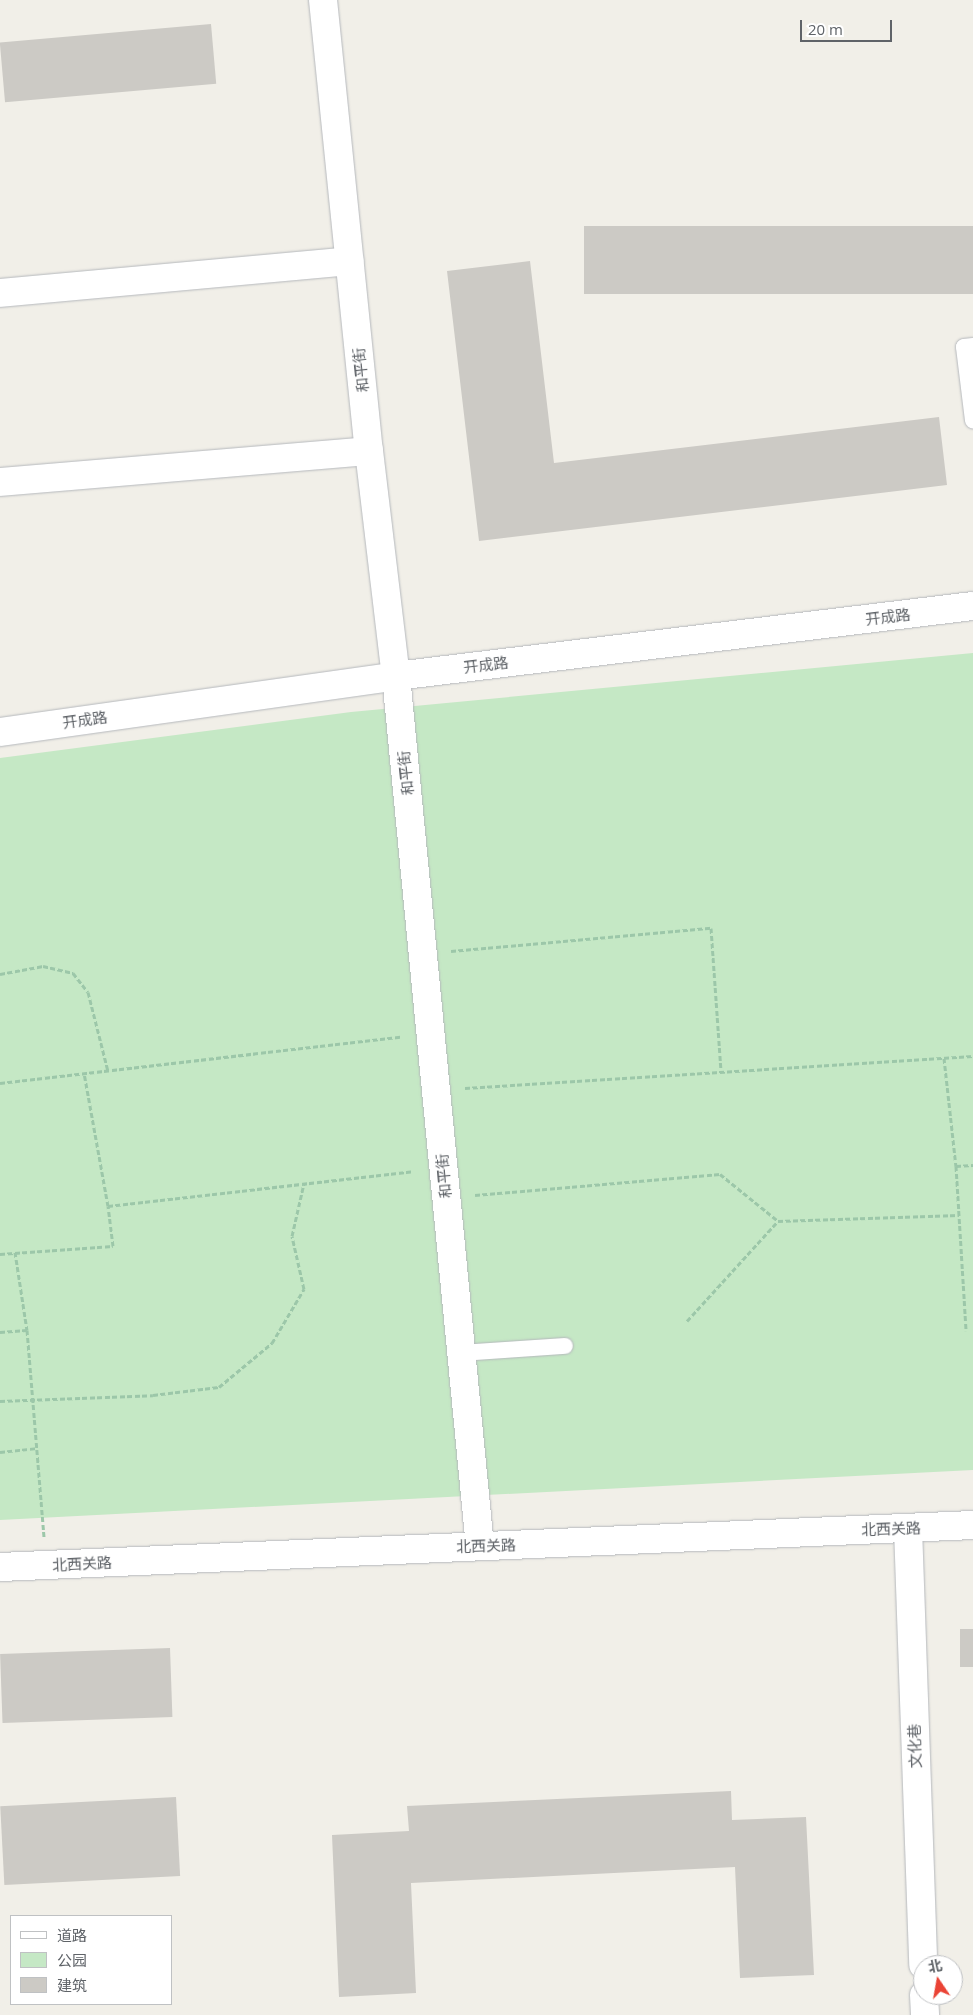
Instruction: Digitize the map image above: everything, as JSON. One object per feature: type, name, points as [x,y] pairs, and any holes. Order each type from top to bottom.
[{"type":"street","name":"和平街","points":[[324,0],[369,450],[396,676],[480,1546]]},
{"type":"street","points":[[0,293],[350,261]]},
{"type":"street","points":[[0,482],[369,450]]},
{"type":"street","name":"开成路","points":[[0,732],[396,676],[973,606]]},
{"type":"street","name":"北西关路","points":[[0,1567],[973,1525]]},
{"type":"street","name":"文化巷","points":[[908,1528],[923,1955]]},
{"type":"lane","points":[[973,346],[964,347],[973,420]]},
{"type":"lane","points":[[461,1353],[565,1346]]},
{"type":"path","points":[[423,954],[711,928],[721,1072]]},
{"type":"path","points":[[0,974],[43,966],[73,974],[88,992],[108,1071]]},
{"type":"path","points":[[0,1083],[431,1034]]},
{"type":"path","points":[[436,1090],[973,1056]]},
{"type":"path","points":[[944,1058],[956,1166],[966,1331]]},
{"type":"path","points":[[0,1254],[113,1246],[108,1206],[84,1073]]},
{"type":"path","points":[[956,1166],[973,1165]]},
{"type":"path","points":[[108,1206],[444,1167]]},
{"type":"path","points":[[446,1198],[720,1174],[778,1221],[959,1215]]},
{"type":"path","points":[[0,1401],[153,1395],[219,1387],[272,1344],[304,1289],[292,1236],[304,1183]]},
{"type":"path","points":[[686,1321],[778,1221]]},
{"type":"path","points":[[15,1252],[27,1330],[47,1565]]},
{"type":"path","points":[[0,1332],[27,1330]]},
{"type":"path","points":[[0,1452],[37,1448]]},
{"type":"green space","points":[[973,653],[973,1470],[0,1520],[0,758],[351,712]]},
{"type":"building","points":[[211,24],[216,84],[5,102],[0,42]]},
{"type":"building","points":[[584,226],[973,226],[973,294],[584,294]]},
{"type":"building","points":[[530,261],[554,463],[939,417],[947,485],[479,541],[447,271]]},
{"type":"building","points":[[960,1629],[973,1629],[973,1667],[960,1667]]},
{"type":"building","points":[[170,1648],[172,1717],[3,1723],[0,1654]]},
{"type":"building","points":[[731,1791],[732,1820],[806,1817],[814,1975],[740,1978],[735,1867],[411,1883],[416,1993],[339,1997],[332,1835],[409,1831],[407,1806]]},
{"type":"building","points":[[176,1797],[180,1876],[4,1885],[0,1806]]}]
